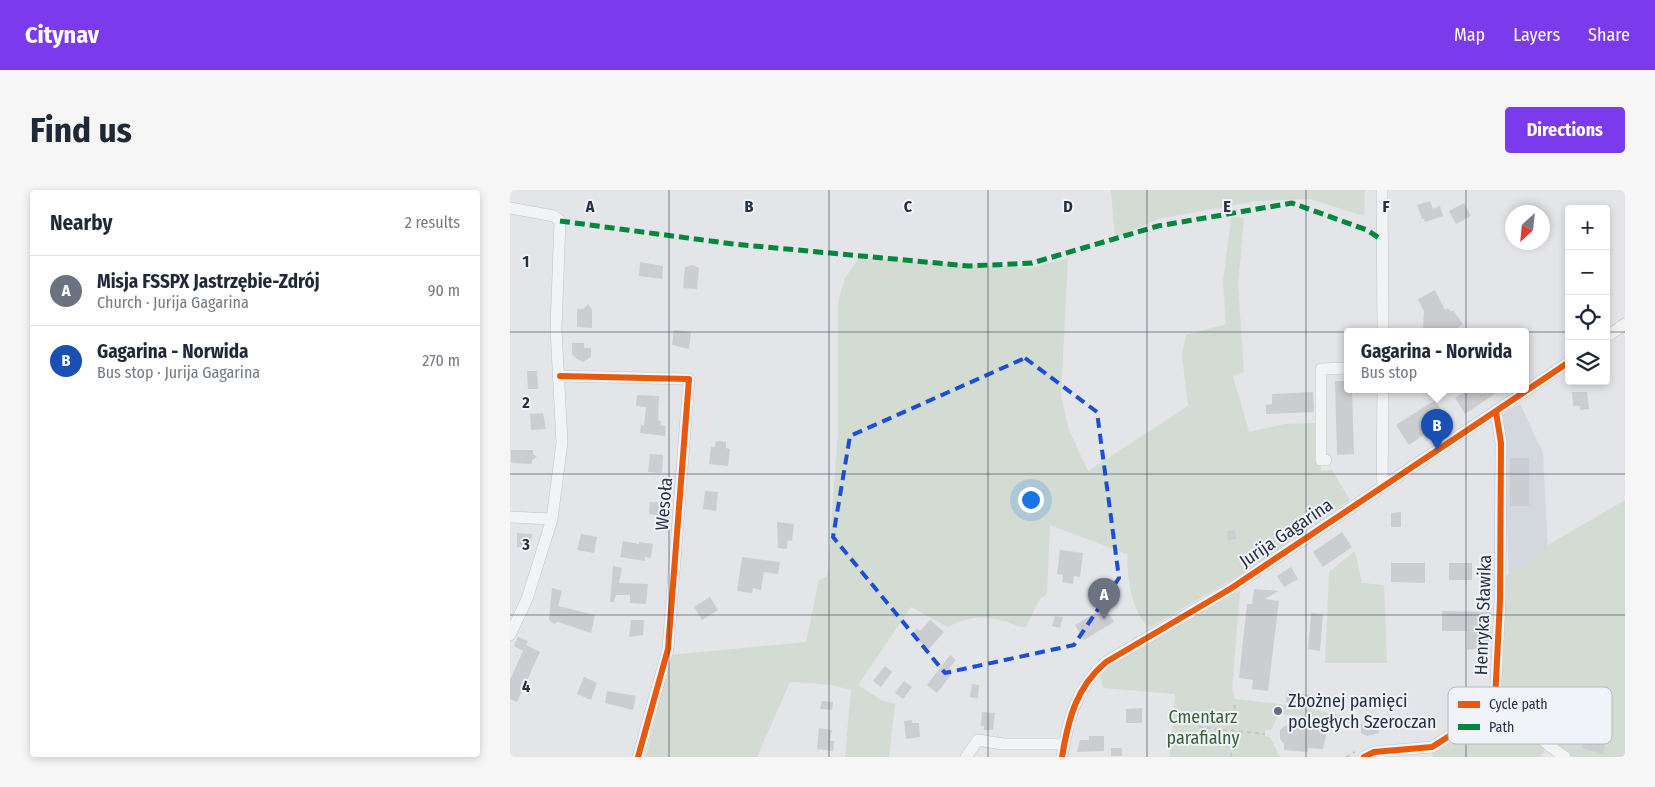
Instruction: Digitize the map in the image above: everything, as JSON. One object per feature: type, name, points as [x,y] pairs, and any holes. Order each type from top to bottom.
[{"type":"street","points":[[1382,190],[1382,328]]},
{"type":"street","points":[[510,208],[554,216],[560,221],[556,329],[560,376],[562,443],[552,519],[527,599],[510,635]]},
{"type":"street","points":[[1610,334],[1625,324]]},
{"type":"street","name":"Jurija Gagarina","points":[[1529,389],[1565,365]]},
{"type":"street","points":[[1326,460],[1321,460],[1321,369],[1344,368]]},
{"type":"street","name":"Wesoła","points":[[560,376],[689,379],[668,649],[638,757]]},
{"type":"street","points":[[1382,485],[1383,393]]},
{"type":"street","name":"Jurija Gagarina","points":[[1062,757],[1078,694],[1084,684],[1102,666],[1230,588],[1382,485],[1524,393]]},
{"type":"street","name":"Henryka Sławika","points":[[1496,412],[1501,442],[1500,601],[1496,687]]},
{"type":"street","points":[[510,517],[552,519]]},
{"type":"street","name":"Henryka Sławika","points":[[1364,757],[1374,752],[1432,748],[1448,738]]},
{"type":"street","points":[[966,757],[978,740],[1003,744],[1064,744]]},
{"type":"street","points":[[1549,753],[1565,757]]},
{"type":"path","points":[[1231,757],[1235,703]]},
{"type":"path","points":[[1199,727],[1265,734]]},
{"type":"highlighted area","points":[[1025,358],[1097,412],[1119,578],[1074,645],[945,673],[833,537],[850,436]]},
{"type":"shaded area","points":[[1520,404],[1543,453],[1548,550],[1509,576],[1502,414]]},
{"type":"green space","points":[[1111,190],[1365,190],[1364,216],[1310,199],[1257,201],[1158,219],[1115,238]]},
{"type":"green space","points":[[1231,217],[1244,218],[1238,285],[1244,372],[1233,376],[1249,432],[1284,424],[1315,423],[1321,471],[1332,470],[1350,500],[1243,573],[1149,628],[1138,612],[1131,593],[1127,554],[1050,525],[1047,594],[1040,599],[1025,628],[1004,621],[986,618],[969,619],[948,627],[911,607],[858,685],[881,700],[895,704],[889,757],[845,757],[851,690],[831,685],[790,682],[757,757],[646,757],[670,655],[806,642],[819,580],[827,576],[828,566],[838,431],[838,302],[845,278],[859,258],[1030,268],[1068,258],[1061,397],[1069,430],[1088,471],[1188,406],[1182,355],[1186,335],[1226,324],[1223,283]]},
{"type":"green space","points":[[1625,500],[1625,757],[1574,757],[1554,744],[1612,744],[1612,687],[1500,687],[1504,576],[1509,575],[1548,550],[1548,545]]},
{"type":"green space","points":[[1355,551],[1362,583],[1384,585],[1387,663],[1325,663],[1329,572]]},
{"type":"green space","name":"Cmentarz parafialny","points":[[1240,591],[1232,690],[1235,699],[1297,706],[1340,715],[1338,730],[1323,718],[1279,714],[1271,730],[1265,730],[1265,736],[1270,737],[1280,757],[1170,757],[1175,694],[1103,688],[1100,675],[1114,663]]},
{"type":"green space","points":[[1448,742],[1448,744],[1540,744],[1545,750],[1540,757],[1433,757],[1432,752]]},
{"type":"building","points":[[1430,201],[1433,209],[1440,206],[1443,216],[1425,222],[1417,205]]},
{"type":"building","points":[[1464,203],[1471,216],[1456,224],[1449,211]]},
{"type":"building","points":[[640,262],[663,266],[662,279],[639,276]]},
{"type":"building","points":[[693,265],[699,268],[697,289],[683,288],[685,267]]},
{"type":"building","points":[[1435,290],[1445,310],[1448,308],[1451,312],[1453,310],[1463,324],[1457,328],[1423,328],[1424,312],[1418,299]]},
{"type":"building","points":[[588,304],[592,309],[592,328],[577,327],[577,309],[583,309]]},
{"type":"building","points":[[674,330],[691,332],[689,349],[672,345]]},
{"type":"building","points":[[572,343],[584,343],[584,348],[591,348],[591,357],[583,362],[577,359],[572,354]]},
{"type":"building","points":[[527,371],[537,371],[538,389],[528,389]]},
{"type":"building","points":[[1335,381],[1344,381],[1344,393],[1352,393],[1354,454],[1337,455]]},
{"type":"building","points":[[1313,392],[1314,412],[1266,414],[1266,405],[1272,404],[1272,394]]},
{"type":"building","points":[[1572,392],[1587,392],[1589,409],[1580,410],[1580,406],[1573,406]]},
{"type":"building","points":[[1463,393],[1496,393],[1465,414],[1455,398]]},
{"type":"building","points":[[637,395],[659,396],[658,420],[661,421],[660,425],[666,426],[665,436],[640,433],[641,425],[644,426],[646,407],[636,406]]},
{"type":"building","points":[[1435,400],[1447,419],[1409,445],[1396,425]]},
{"type":"building","points":[[543,413],[546,429],[531,430],[530,414]]},
{"type":"building","points":[[716,441],[726,442],[726,448],[730,449],[728,466],[709,464],[711,447],[715,447]]},
{"type":"building","points":[[511,450],[533,450],[533,454],[537,457],[532,460],[532,464],[511,463]]},
{"type":"building","points":[[650,454],[663,455],[662,473],[648,472]]},
{"type":"building","points":[[1510,458],[1529,458],[1529,506],[1510,506]]},
{"type":"building","points":[[705,491],[718,492],[716,511],[703,509]]},
{"type":"building","points":[[650,502],[664,503],[662,516],[649,514]]},
{"type":"building","points":[[1401,512],[1401,527],[1391,527],[1391,513]]},
{"type":"building","points":[[777,522],[794,524],[792,541],[788,540],[787,549],[778,548]]},
{"type":"building","points":[[1235,530],[1236,539],[1228,540],[1227,531]]},
{"type":"building","points":[[1342,532],[1352,547],[1323,567],[1313,552]]},
{"type":"building","points":[[517,533],[532,534],[531,548],[517,547]]},
{"type":"building","points":[[581,534],[597,537],[594,553],[577,550]]},
{"type":"building","points":[[623,541],[653,544],[651,558],[645,557],[645,561],[620,557]]},
{"type":"building","points":[[1060,550],[1083,553],[1080,577],[1074,576],[1073,584],[1062,582],[1063,575],[1057,574]]},
{"type":"building","points":[[742,557],[780,562],[778,574],[764,572],[761,590],[753,588],[752,593],[737,591]]},
{"type":"building","points":[[1391,563],[1425,563],[1425,583],[1391,582]]},
{"type":"building","points":[[1449,563],[1472,563],[1472,580],[1449,580]]},
{"type":"building","points":[[613,566],[622,568],[619,583],[648,584],[646,604],[630,603],[630,595],[616,595],[614,602],[610,602]]},
{"type":"building","points":[[1291,567],[1298,579],[1284,587],[1277,576]]},
{"type":"building","points":[[552,588],[562,591],[558,606],[595,615],[591,633],[558,622],[554,624],[549,620]]},
{"type":"building","points":[[1254,589],[1278,591],[1265,599],[1279,601],[1268,691],[1252,689],[1253,680],[1239,678],[1247,604],[1252,604]]},
{"type":"building","points":[[710,597],[718,610],[702,620],[694,607]]},
{"type":"building","points":[[1105,607],[1114,622],[1084,640],[1075,625]]},
{"type":"building","points":[[1442,611],[1491,612],[1490,646],[1467,650],[1467,631],[1442,631]]},
{"type":"building","points":[[1311,613],[1323,614],[1320,651],[1308,649]]},
{"type":"building","points":[[1055,616],[1063,617],[1060,628],[1052,626]]},
{"type":"building","points":[[631,620],[644,620],[643,635],[629,637]]},
{"type":"building","points":[[930,620],[944,632],[929,649],[912,636],[917,628],[920,631]]},
{"type":"building","points":[[518,637],[528,641],[526,645],[540,652],[517,702],[510,699],[510,680],[523,651],[514,646]]},
{"type":"building","points":[[950,655],[956,660],[949,668],[953,672],[937,693],[927,685]]},
{"type":"building","points":[[885,666],[892,672],[881,687],[873,681]]},
{"type":"building","points":[[584,677],[597,683],[591,700],[577,694]]},
{"type":"building","points":[[904,681],[912,687],[903,699],[895,693]]},
{"type":"building","points":[[972,684],[979,685],[978,698],[970,697]]},
{"type":"building","points":[[607,691],[636,696],[633,710],[605,703]]},
{"type":"building","points":[[1287,692],[1311,695],[1309,704],[1286,702]]},
{"type":"building","points":[[822,701],[833,702],[832,710],[820,709]]},
{"type":"building","points":[[1142,708],[1142,723],[1126,723],[1126,709]]},
{"type":"building","points":[[982,712],[995,713],[993,730],[984,730],[984,726],[981,726]]},
{"type":"building","points":[[1376,718],[1379,733],[1367,736],[1361,733],[1361,724],[1364,724],[1363,719]]},
{"type":"building","points":[[912,720],[912,723],[919,723],[920,737],[906,739],[904,721]]},
{"type":"building","points":[[1293,724],[1325,727],[1326,736],[1323,749],[1308,748],[1308,752],[1284,750],[1284,744],[1280,739],[1280,730],[1285,726],[1292,726]]},
{"type":"building","points":[[819,728],[832,730],[830,741],[834,741],[833,751],[817,749]]},
{"type":"building","points":[[1089,736],[1104,736],[1104,751],[1077,752],[1080,740],[1089,740]]},
{"type":"building","points":[[1583,744],[1606,744],[1603,754],[1582,748]]},
{"type":"building","points":[[1111,748],[1122,748],[1122,756],[1111,756]]},
{"type":"marked path","points":[[560,221],[733,244],[969,266],[1032,263],[1158,226],[1292,203],[1367,230],[1382,240]]},
{"type":"cycle path","points":[[1529,389],[1565,365]]},
{"type":"cycle path","points":[[560,376],[689,379],[668,649],[638,757]]},
{"type":"cycle path","points":[[1062,757],[1067,730],[1080,693],[1087,682],[1106,662],[1230,589],[1523,393]]},
{"type":"cycle path","points":[[1496,412],[1501,443],[1500,601],[1496,687]]},
{"type":"cycle path","points":[[1364,757],[1374,752],[1432,747],[1448,737]]},
{"type":"place","name":"Gagarina - Norwida","points":[[1437,450]]},
{"type":"place","name":"Misja FSSPX Jastrzębie-Zdrój","points":[[1104,619]]},
{"type":"place","name":"Zbożnej pamięci poległych Szeroczan","points":[[1278,711]]}]
